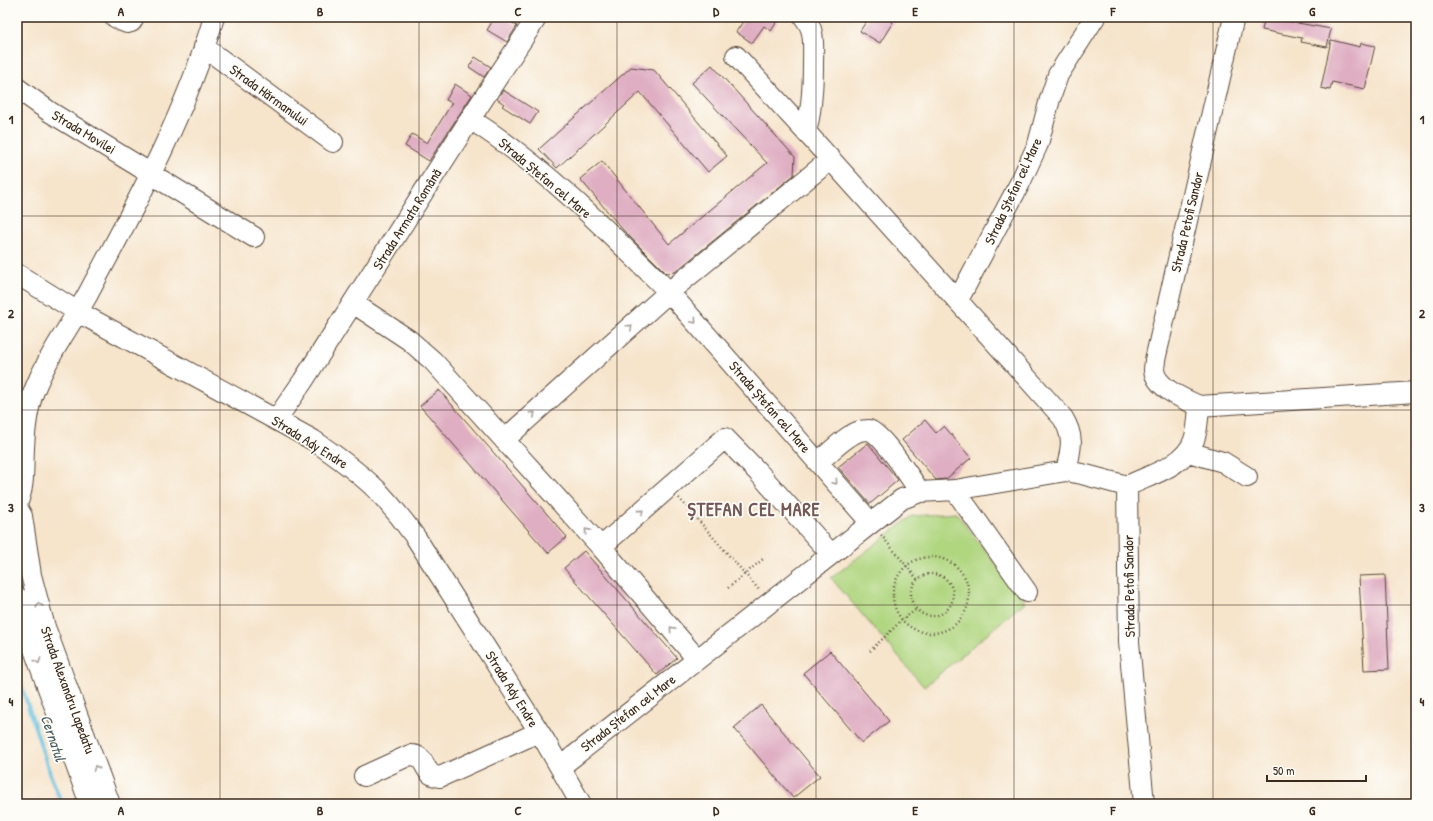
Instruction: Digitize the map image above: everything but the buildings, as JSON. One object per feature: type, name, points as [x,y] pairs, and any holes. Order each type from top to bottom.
[{"type":"street","points":[[115,17],[131,22],[134,17]]},
{"type":"street","points":[[17,506],[23,481],[26,424],[33,392],[43,370],[78,312],[152,174],[168,140],[214,17]]},
{"type":"street","name":"Strada Armata Română","points":[[276,420],[303,381],[470,119],[537,17]]},
{"type":"street","points":[[804,17],[808,22],[812,34],[814,48],[810,116],[806,132]]},
{"type":"street","name":"Strada Ștefan cel Mare","points":[[958,300],[1020,183],[1038,144],[1058,75],[1095,17]]},
{"type":"street","name":"Strada Petofi Sandor","points":[[1234,17],[1155,360],[1154,370],[1157,378],[1164,386],[1179,397],[1199,406],[1416,392]]},
{"type":"street","name":"Strada Hărmanului","points":[[204,47],[333,142]]},
{"type":"street","points":[[736,56],[831,159],[1063,418],[1071,435],[1071,446],[1066,471]]},
{"type":"street","name":"Strada Movilei","points":[[17,88],[50,112],[152,174]]},
{"type":"street","name":"Strada Ștefan cel Mare","points":[[470,119],[503,141],[558,186],[615,239],[668,292],[871,523]]},
{"type":"street","points":[[504,440],[668,292],[831,159]]},
{"type":"street","points":[[152,174],[254,237]]},
{"type":"street","name":"Strada Ady Endre","points":[[17,274],[78,312],[312,440],[346,463],[376,489],[397,512],[420,545],[539,732],[560,767],[572,797]]},
{"type":"street","points":[[353,303],[409,340],[433,361],[601,546],[697,659]]},
{"type":"street","points":[[1127,486],[1174,464],[1188,452],[1196,434],[1199,406]]},
{"type":"street","points":[[818,462],[852,434],[869,430],[877,435],[909,474],[920,492]]},
{"type":"street","points":[[601,546],[724,438],[758,472],[831,554]]},
{"type":"street","points":[[1188,452],[1223,462],[1247,477]]},
{"type":"street","name":"Strada Ștefan cel Mare","points":[[560,767],[902,499],[920,492],[955,490],[1066,471],[1127,486]]},
{"type":"street","name":"Strada Petofi Sandor","points":[[1127,486],[1129,642],[1144,804]]},
{"type":"street","points":[[955,490],[1027,592]]},
{"type":"street","name":"Strada Alexandru Lapedatu","points":[[17,506],[23,522],[24,580],[45,627],[110,804]]},
{"type":"street","name":"Strada Alexandru Lapedatu","points":[[17,597],[28,633],[90,804]]},
{"type":"street","points":[[364,776],[410,755],[416,755],[421,757],[432,775],[440,777],[539,732]]},
{"type":"path","points":[[669,487],[769,602]]},
{"type":"path","points":[[871,523],[918,580]]},
{"type":"path","points":[[929,557],[941,558],[952,563],[961,570],[967,581],[970,592],[969,604],[964,616],[956,625],[946,631],[934,634],[922,633],[911,628],[902,620],[896,610],[893,598],[894,586],[898,575],[906,566],[917,560],[929,557]]},
{"type":"path","points":[[728,588],[763,559]]},
{"type":"path","points":[[938,574],[949,582],[952,588],[952,603],[943,613],[929,615],[922,613],[917,609],[912,597],[914,585],[918,580],[924,576],[938,574]]},
{"type":"path","points":[[870,651],[902,620],[917,609]]},
{"type":"green space","points":[[956,513],[1025,602],[924,687],[831,578],[912,516]]},
{"type":"waterway","name":"Cernatul","points":[[20,681],[51,777],[62,804]]},
{"type":"district","name":"ȘTEFAN CEL MARE","points":[[754,510]]}]
